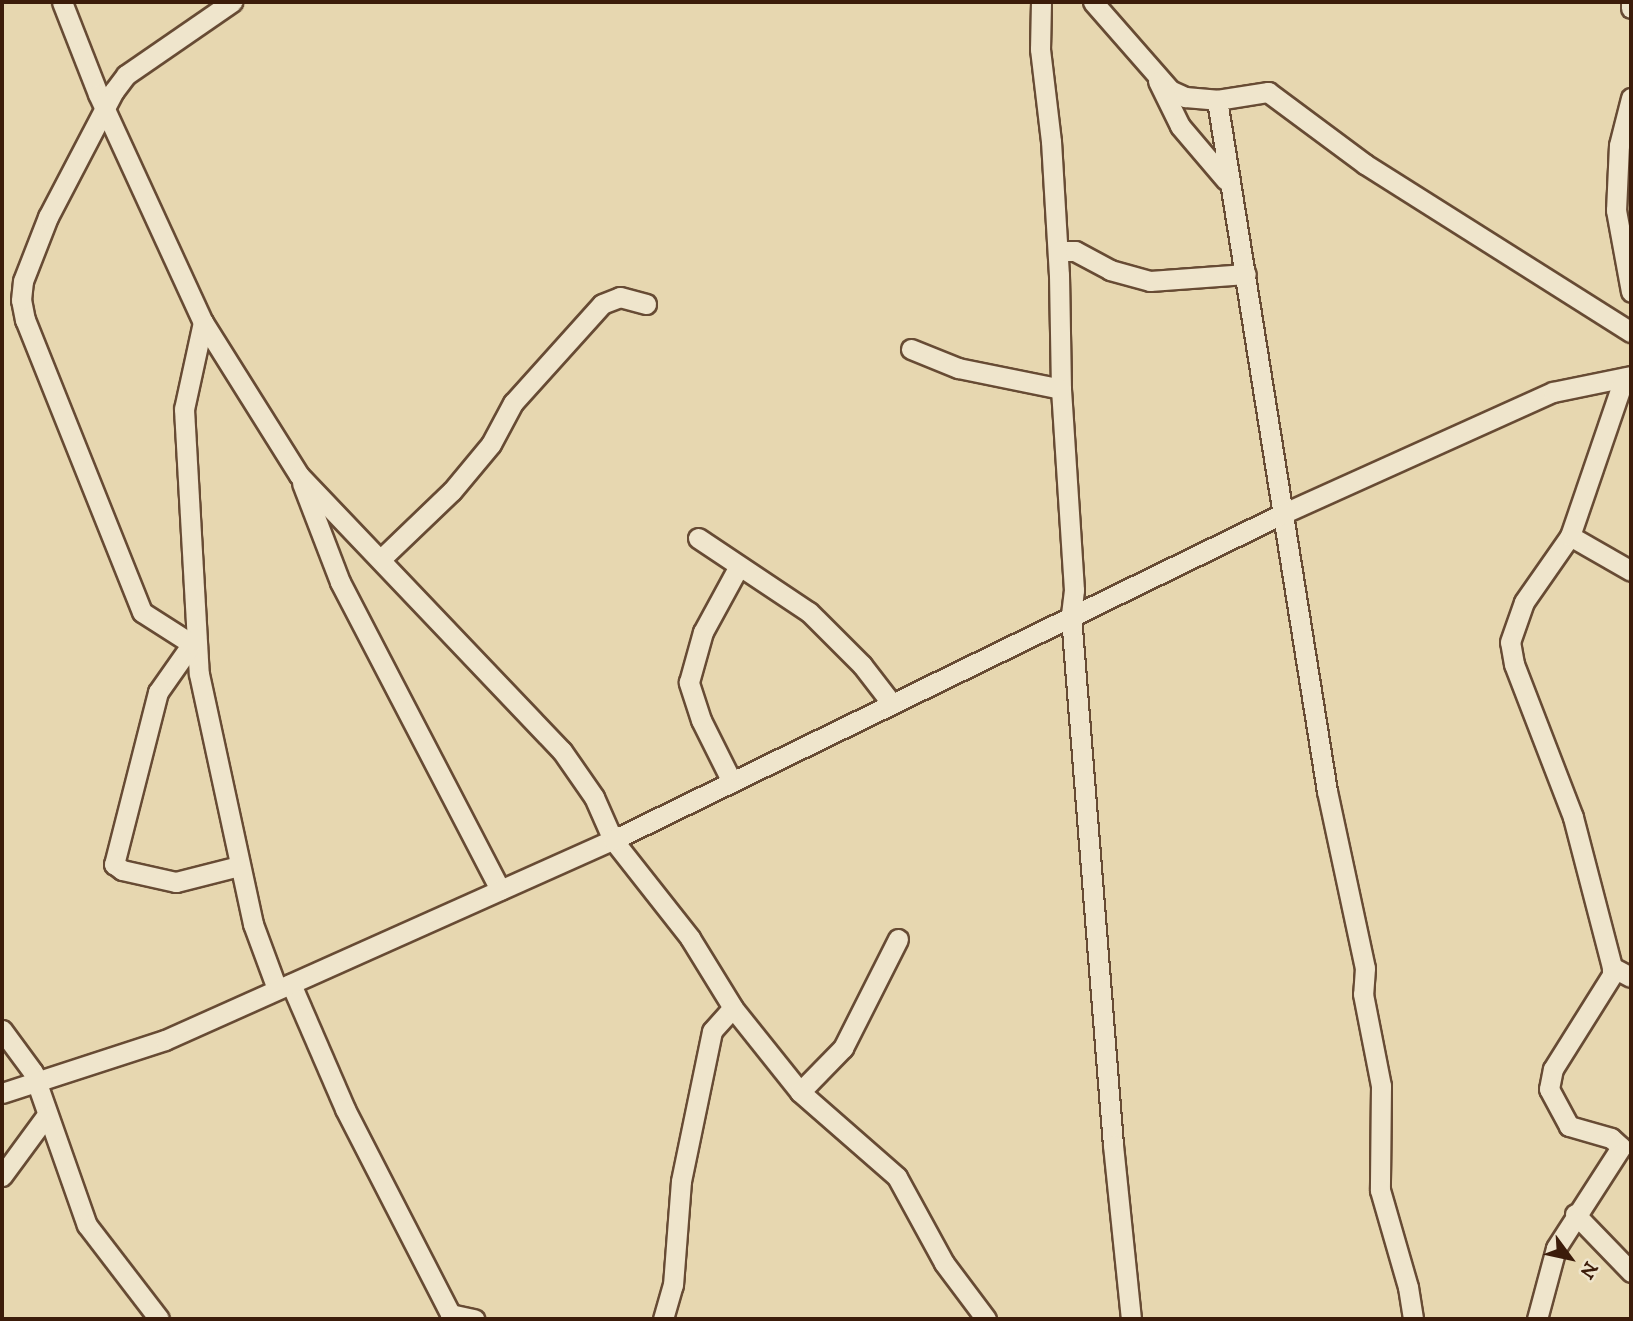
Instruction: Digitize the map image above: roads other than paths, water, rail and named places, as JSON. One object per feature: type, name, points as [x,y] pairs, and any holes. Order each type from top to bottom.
[{"type":"street","points":[[62,2],[104,107],[203,322],[299,475],[340,582],[500,890]]},
{"type":"street","points":[[194,641],[142,612],[25,320],[21,300],[23,281],[48,217],[104,107],[127,75],[232,2]]},
{"type":"street","points":[[1041,2],[1040,49],[1058,251],[1061,389],[1074,590],[1071,617],[1113,1144],[1131,1319]]},
{"type":"street","points":[[1093,2],[1158,81],[1180,126],[1227,181]]},
{"type":"street","points":[[1631,2],[1631,8]]},
{"type":"street","points":[[1158,81],[1185,97],[1217,100],[1268,92],[1365,164],[1631,332]]},
{"type":"street","points":[[1631,98],[1619,145],[1616,186],[1631,292]]},
{"type":"street","points":[[1217,100],[1227,181],[1246,274],[1280,514],[1327,790],[1365,968],[1363,994],[1381,1086],[1380,1190],[1408,1287],[1413,1319]]},
{"type":"street","points":[[1058,251],[1075,251],[1110,270],[1150,281],[1246,274]]},
{"type":"street","points":[[381,559],[452,491],[491,443],[513,402],[602,304],[620,297],[646,304]]},
{"type":"street","points":[[203,322],[184,410],[194,641],[206,720],[253,925],[451,1317],[474,1319]]},
{"type":"street","points":[[911,349],[958,368],[1061,389]]},
{"type":"street","points":[[2,1093],[36,1086],[165,1040],[613,840],[1280,514],[1553,392],[1628,377]]},
{"type":"street","points":[[1537,1319],[1556,1248],[1575,1214],[1621,1147],[1611,1138],[1569,1126],[1562,1119],[1549,1080],[1612,975],[1612,967],[1573,817],[1514,664],[1510,642],[1524,602],[1570,536],[1628,377]]},
{"type":"street","points":[[299,475],[562,751],[594,797],[613,840],[690,938],[733,1008],[800,1092],[897,1177],[944,1264],[986,1319]]},
{"type":"street","points":[[1570,536],[1631,571]]},
{"type":"street","points":[[698,538],[825,626],[892,704]]},
{"type":"street","points":[[732,782],[701,720],[689,682],[703,632],[739,566]]},
{"type":"street","points":[[194,641],[158,692],[114,864],[122,870],[176,882],[239,866]]},
{"type":"street","points":[[800,1092],[843,1048],[898,939]]},
{"type":"street","points":[[1612,967],[1631,977]]},
{"type":"street","points":[[663,1319],[673,1285],[681,1181],[712,1031],[733,1008]]},
{"type":"street","points":[[2,1030],[30,1066],[87,1225],[159,1319]]},
{"type":"street","points":[[2,1176],[46,1116]]},
{"type":"street","points":[[1575,1214],[1631,1272]]}]
